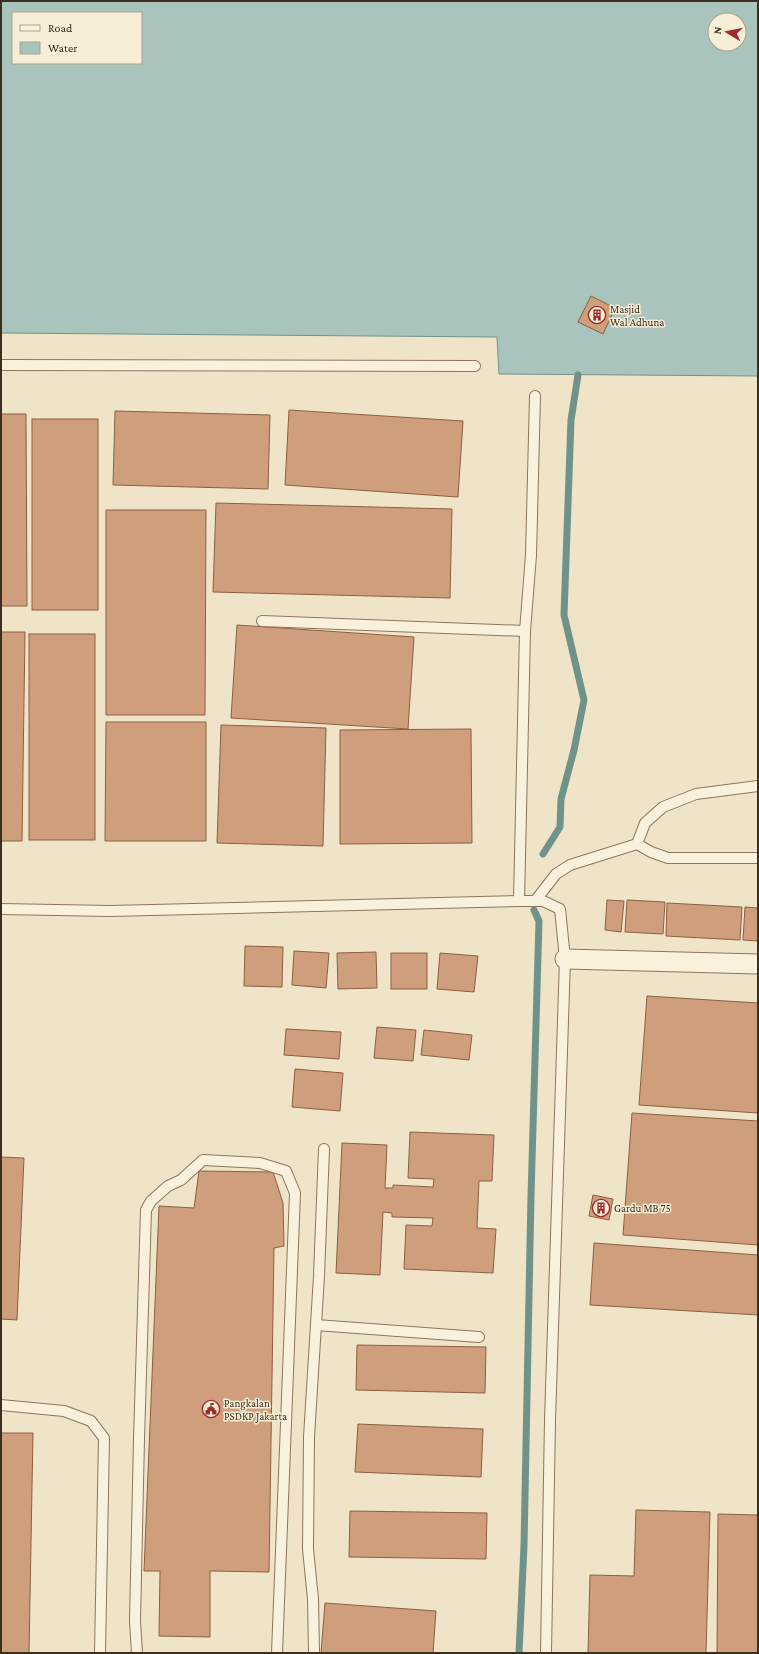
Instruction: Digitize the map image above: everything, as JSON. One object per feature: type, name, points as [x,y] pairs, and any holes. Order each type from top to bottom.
[{"type":"street","points":[[565,959],[758,964]]},
{"type":"lane","points":[[1,365],[475,366]]},
{"type":"lane","points":[[519,901],[525,631],[531,555],[535,396]]},
{"type":"lane","points":[[262,621],[525,631]]},
{"type":"lane","points":[[637,844],[645,823],[663,807],[696,794],[758,786]]},
{"type":"lane","points":[[535,901],[556,874],[570,865],[637,844],[651,852],[668,858],[758,858]]},
{"type":"lane","points":[[1,909],[110,911],[519,901],[543,901],[560,909],[565,959],[550,1420],[546,1653]]},
{"type":"lane","points":[[314,1653],[314,1599],[308,1549],[309,1438],[324,1149]]},
{"type":"lane","points":[[137,1653],[135,1621],[144,1231],[146,1210],[151,1201],[158,1194],[168,1186],[182,1180],[203,1160],[260,1163],[286,1171],[295,1193],[277,1653]]},
{"type":"lane","points":[[316,1325],[479,1337]]},
{"type":"lane","points":[[1,1405],[64,1410],[91,1421],[104,1438],[100,1653]]},
{"type":"water","points":[[1,1],[758,1],[758,376],[499,374],[497,337],[1,333]]},
{"type":"building","name":"Masjid Wal Adhuna","points":[[591,296],[615,308],[603,334],[578,322]]},
{"type":"building","points":[[289,410],[463,421],[458,497],[285,485]]},
{"type":"building","points":[[115,411],[270,415],[268,489],[113,485]]},
{"type":"building","points":[[1,414],[26,414],[27,606],[1,606]]},
{"type":"building","points":[[32,419],[98,419],[98,610],[32,610]]},
{"type":"building","points":[[216,503],[452,509],[450,598],[213,592]]},
{"type":"building","points":[[106,510],[206,510],[205,715],[106,715]]},
{"type":"building","points":[[237,625],[414,637],[408,729],[231,718]]},
{"type":"building","points":[[1,632],[25,632],[22,841],[1,841]]},
{"type":"building","points":[[29,634],[95,634],[95,840],[29,840]]},
{"type":"building","points":[[106,722],[206,722],[206,841],[105,841]]},
{"type":"building","points":[[221,725],[326,728],[323,846],[217,843]]},
{"type":"building","points":[[471,729],[472,843],[340,844],[340,730]]},
{"type":"building","points":[[607,900],[624,901],[621,932],[605,930]]},
{"type":"building","points":[[627,900],[665,902],[663,934],[625,932]]},
{"type":"building","points":[[667,903],[742,907],[740,940],[666,936]]},
{"type":"building","points":[[745,907],[758,908],[758,941],[743,940]]},
{"type":"building","points":[[245,946],[283,947],[282,987],[244,986]]},
{"type":"building","points":[[294,951],[329,953],[326,988],[292,985]]},
{"type":"building","points":[[376,952],[377,988],[338,989],[337,953]]},
{"type":"building","points":[[391,953],[427,953],[427,989],[391,989]]},
{"type":"building","points":[[440,953],[478,956],[474,992],[437,989]]},
{"type":"building","points":[[647,996],[758,1003],[758,1113],[639,1105]]},
{"type":"building","points":[[377,1027],[416,1030],[413,1061],[374,1058]]},
{"type":"building","points":[[286,1029],[341,1032],[339,1059],[284,1055]]},
{"type":"building","points":[[424,1030],[472,1035],[469,1060],[421,1055]]},
{"type":"building","points":[[295,1069],[343,1073],[340,1111],[292,1107]]},
{"type":"building","points":[[632,1113],[758,1121],[758,1245],[623,1235]]},
{"type":"building","points":[[410,1132],[494,1135],[492,1181],[479,1181],[477,1228],[496,1229],[493,1273],[404,1269],[406,1225],[432,1226],[433,1218],[392,1217],[392,1213],[383,1212],[380,1275],[336,1273],[342,1143],[387,1145],[385,1188],[393,1188],[393,1185],[433,1187],[434,1179],[408,1178]]},
{"type":"building","points":[[1,1157],[24,1158],[17,1320],[1,1319]]},
{"type":"building","name":"Pangkalan PSDKP Jakarta","points":[[199,1171],[273,1172],[283,1203],[284,1246],[274,1248],[269,1572],[210,1571],[210,1637],[159,1636],[160,1571],[144,1571],[159,1206],[194,1208]]},
{"type":"building","name":"Gardu MB 75","points":[[593,1195],[613,1199],[609,1220],[589,1216]]},
{"type":"building","points":[[594,1243],[758,1255],[758,1315],[590,1305]]},
{"type":"building","points":[[357,1345],[486,1347],[485,1393],[356,1390]]},
{"type":"building","points":[[358,1424],[483,1429],[481,1477],[355,1472]]},
{"type":"building","points":[[1,1433],[33,1433],[29,1653],[1,1653]]},
{"type":"building","points":[[636,1510],[710,1512],[706,1653],[588,1653],[590,1575],[634,1576]]},
{"type":"building","points":[[350,1511],[487,1513],[486,1559],[349,1557]]},
{"type":"building","points":[[718,1514],[758,1515],[758,1653],[717,1653]]},
{"type":"building","points":[[325,1603],[436,1611],[433,1653],[321,1653]]},
{"type":"waterway","points":[[543,854],[560,827],[561,799],[574,750],[584,700],[564,615],[571,420],[578,375]]},
{"type":"waterway","points":[[519,1653],[524,1546],[531,1196],[539,921],[534,910]]},
{"type":"place","name":"Masjid Wal Adhuna","points":[[597,315]]},
{"type":"place","name":"Gardu MB 75","points":[[601,1208]]},
{"type":"place","name":"Pangkalan PSDKP Jakarta","points":[[211,1409]]}]
